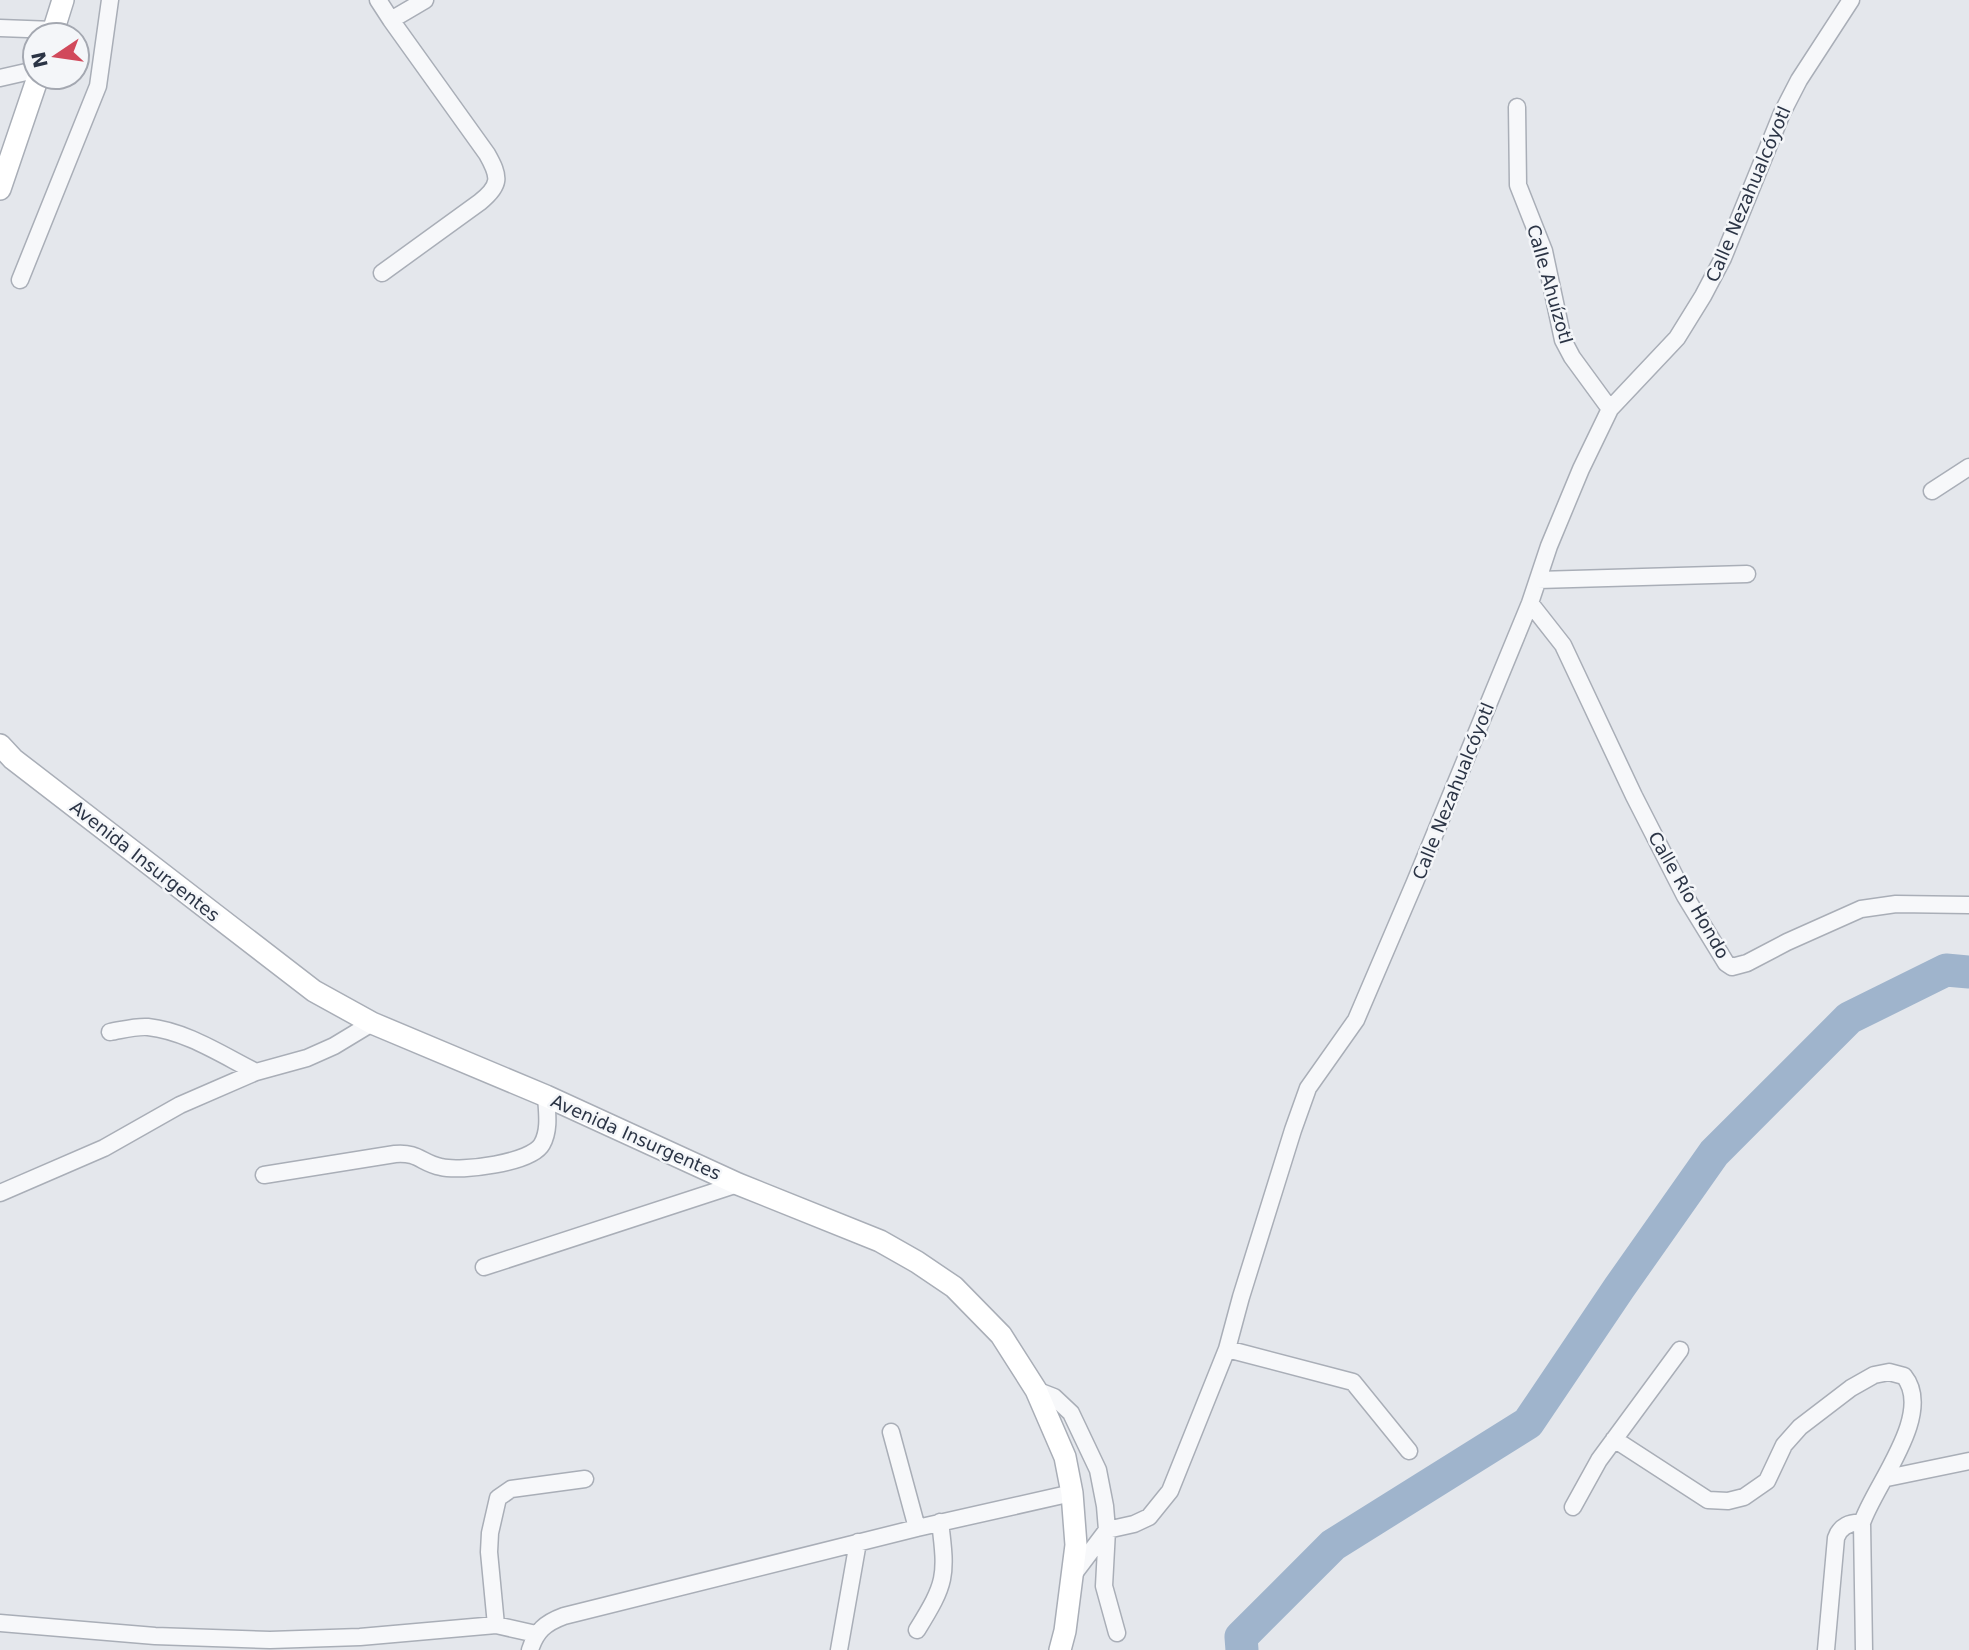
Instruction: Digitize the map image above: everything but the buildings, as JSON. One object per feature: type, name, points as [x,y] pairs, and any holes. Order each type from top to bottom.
[{"type":"main road","points":[[57,21],[63,0]]},
{"type":"main road","points":[[0,189],[33,91]]},
{"type":"main road","name":"Avenida Insurgentes","points":[[0,746],[314,991],[372,1023],[546,1096],[738,1184],[880,1241],[954,1287],[1001,1335],[1036,1390],[1065,1457],[1072,1493],[1076,1545],[1060,1650]]},
{"type":"street","points":[[20,280],[98,86],[110,0]]},
{"type":"street","points":[[378,0],[487,154],[495,169],[497,183],[492,193],[382,273]]},
{"type":"street","points":[[391,20],[425,0]]},
{"type":"street","name":"Calle Nezahualcóyotl","points":[[1107,1530],[1134,1524],[1149,1517],[1170,1491],[1227,1349],[1308,1088],[1356,1020],[1416,882],[1530,603],[1576,481],[1610,409],[1677,338],[1703,296],[1723,258],[1782,113],[1806,69],[1851,0]]},
{"type":"street","points":[[0,28],[21,30]]},
{"type":"street","points":[[0,78],[21,73]]},
{"type":"street","name":"Calle Ahuízotl","points":[[1517,107],[1518,185],[1544,251],[1563,340],[1572,357],[1610,409]]},
{"type":"street","points":[[1932,491],[1969,467]]},
{"type":"street","points":[[1538,580],[1747,574]]},
{"type":"street","name":"Calle Río Hondo","points":[[1530,603],[1563,645],[1634,796],[1685,896],[1726,963],[1738,967],[1861,909],[1896,904],[1969,905]]},
{"type":"street","points":[[0,1193],[104,1148],[180,1105],[256,1072],[307,1058],[334,1046],[372,1023]]},
{"type":"street","points":[[110,1032],[147,1027],[165,1031],[185,1037],[256,1072]]},
{"type":"street","points":[[264,1175],[395,1154],[416,1155],[439,1167],[459,1168],[496,1164],[529,1155],[544,1142],[547,1130],[546,1096]]},
{"type":"street","points":[[484,1267],[738,1184]]},
{"type":"street","points":[[1227,1349],[1353,1382],[1409,1451]]},
{"type":"street","points":[[1573,1507],[1599,1460],[1680,1350]]},
{"type":"street","points":[[1614,1439],[1708,1500],[1728,1501],[1744,1497],[1767,1481],[1784,1445],[1800,1427],[1851,1388],[1871,1377],[1895,1372],[1905,1376],[1910,1384],[1912,1408],[1904,1439],[1887,1478],[1869,1506],[1862,1523],[1864,1650]]},
{"type":"street","points":[[1036,1390],[1054,1397],[1071,1413],[1098,1470],[1107,1530],[1104,1586],[1117,1633]]},
{"type":"street","points":[[891,1432],[917,1528]]},
{"type":"street","points":[[1887,1478],[1969,1461]]},
{"type":"street","points":[[496,1625],[489,1552],[490,1533],[499,1498],[511,1489],[585,1479]]},
{"type":"street","points":[[530,1650],[536,1634],[543,1626],[564,1616],[940,1522],[1072,1493]]},
{"type":"street","points":[[917,1630],[938,1596],[944,1580],[940,1522]]},
{"type":"street","points":[[1826,1650],[1836,1538],[1847,1525],[1862,1523]]},
{"type":"street","points":[[1073,1575],[1107,1530]]},
{"type":"street","points":[[839,1650],[858,1542]]},
{"type":"street","points":[[0,1623],[155,1636],[270,1640],[360,1637],[496,1625],[536,1634]]},
{"type":"waterway","points":[[1242,1650],[1241,1637],[1333,1545],[1528,1423],[1714,1153],[1849,1018],[1946,970],[1969,972]]}]
